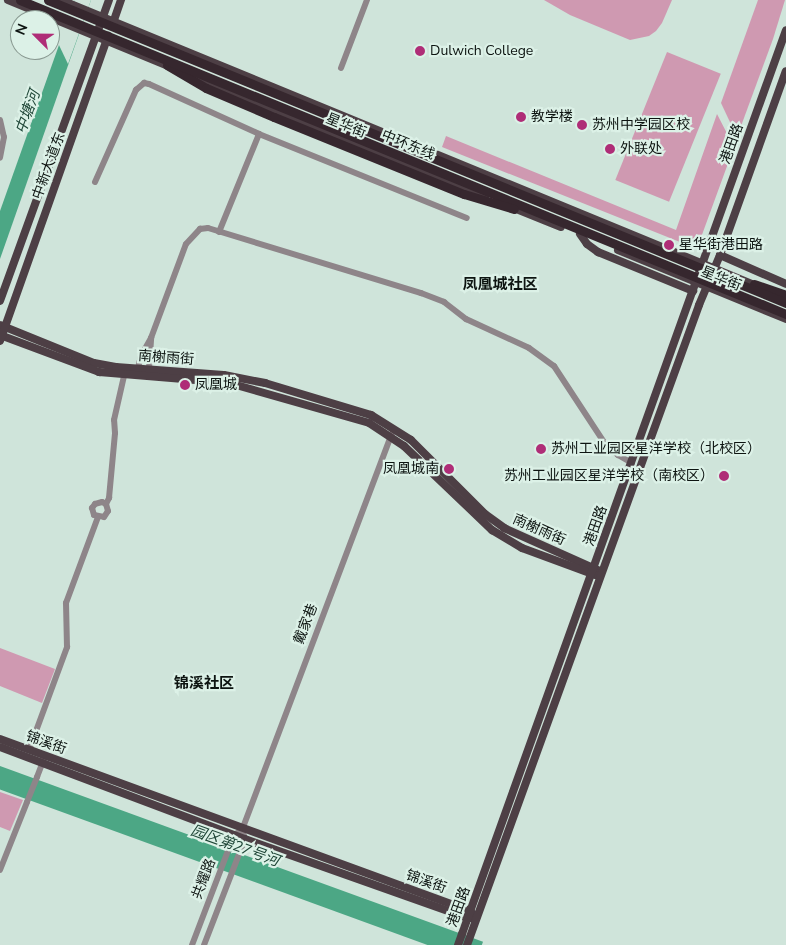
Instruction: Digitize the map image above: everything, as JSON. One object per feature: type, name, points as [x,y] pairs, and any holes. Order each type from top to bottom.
[{"type":"highway","name":"中环东线","points":[[20,0],[786,314]]},
{"type":"highway","name":"中环东线","points":[[48,0],[786,303]]},
{"type":"highway","points":[[167,65],[206,88],[464,194],[561,222]]},
{"type":"highway","points":[[754,284],[786,296]]},
{"type":"highway","points":[[749,298],[786,319]]},
{"type":"main road","name":"星华街","points":[[8,0],[786,319]]},
{"type":"main road","name":"星华街","points":[[61,0],[754,284]]},
{"type":"main road","name":"中新大道东","points":[[0,301],[108,0]]},
{"type":"main road","name":"中新大道东","points":[[1,337],[2,326],[121,0]]},
{"type":"main road","name":"港田路","points":[[458,945],[786,30]]},
{"type":"main road","name":"港田路","points":[[468,945],[786,71]]},
{"type":"main road","points":[[580,234],[587,244],[598,252],[693,291]]},
{"type":"main road","points":[[720,255],[786,284]]},
{"type":"main road","name":"南榭雨街","points":[[2,326],[94,363],[224,375],[265,383],[365,413],[394,427],[411,440],[485,514],[504,528],[602,575]]},
{"type":"main road","name":"南榭雨街","points":[[1,337],[110,375],[197,380],[251,388],[351,417],[390,436],[404,446],[492,530],[522,548],[593,571]]},
{"type":"main road","name":"锦溪街","points":[[0,739],[28,750],[44,760],[234,835],[469,915]]},
{"type":"main road","name":"锦溪街","points":[[0,747],[44,760],[242,830],[477,918]]},
{"type":"street","points":[[341,68],[367,0]]},
{"type":"street","points":[[95,182],[136,90],[144,83],[157,87],[259,134],[467,218]]},
{"type":"street","points":[[0,120],[4,138],[0,158]]},
{"type":"street","points":[[219,232],[259,134]]},
{"type":"street","points":[[138,368],[141,356],[151,338],[186,244],[200,229],[208,228],[421,292],[444,302],[466,319],[529,348],[554,366],[604,442],[618,455],[632,463]]},
{"type":"street","points":[[149,369],[151,338]]},
{"type":"street","points":[[106,504],[99,502],[93,506],[93,513],[98,517],[104,517],[107,513],[106,504],[109,498],[115,433],[114,420],[124,376]]},
{"type":"street","name":"戴家巷","points":[[242,830],[394,427]]},
{"type":"street","points":[[28,750],[68,643],[66,603],[98,517]]},
{"type":"street","points":[[0,870],[44,760]]},
{"type":"street","points":[[234,835],[242,830],[245,839]]},
{"type":"street","name":"共耀路","points":[[192,945],[234,835]]},
{"type":"street","name":"共耀路","points":[[204,945],[245,839]]},
{"type":"shaded area","points":[[75,0],[91,0],[0,259],[0,211],[54,60],[60,60],[60,42]]},
{"type":"shaded area","points":[[544,0],[672,0],[662,23],[656,31],[649,36],[630,40],[570,15]]},
{"type":"shaded area","points":[[758,0],[785,0],[773,39],[737,137],[721,103]]},
{"type":"shaded area","points":[[667,52],[721,74],[669,202],[615,180]]},
{"type":"shaded area","points":[[717,114],[734,147],[699,243],[695,248],[442,147],[446,136],[676,230]]},
{"type":"shaded area","points":[[0,648],[55,669],[42,703],[0,686]]},
{"type":"shaded area","points":[[0,766],[483,942],[482,945],[427,945],[0,789]]},
{"type":"shaded area","points":[[0,792],[23,800],[10,831],[0,827]]},
{"type":"pier","points":[[75,0],[91,0],[68,64],[60,47],[60,38]]},
{"type":"place","name":"Dulwich College","points":[[420,51]]},
{"type":"place","name":"教学楼","points":[[521,117]]},
{"type":"place","name":"苏州中学园区校","points":[[582,125]]},
{"type":"place","name":"外联处","points":[[610,149]]},
{"type":"place","name":"星华街港田路","points":[[669,245]]},
{"type":"place","name":"凤凰城","points":[[185,385]]},
{"type":"place","name":"苏州工业园区星洋学校（北校区）","points":[[541,449]]},
{"type":"place","name":"凤凰城南","points":[[449,469]]},
{"type":"place","name":"苏州工业园区星洋学校（南校区）","points":[[724,476]]},
{"type":"district","name":"凤凰城社区","points":[[500,285]]},
{"type":"district","name":"锦溪社区","points":[[204,684]]},
{"type":"water label","name":"中塘河","points":[[28,112]]},
{"type":"water label","name":"园区第27号河","points":[[235,846]]}]
